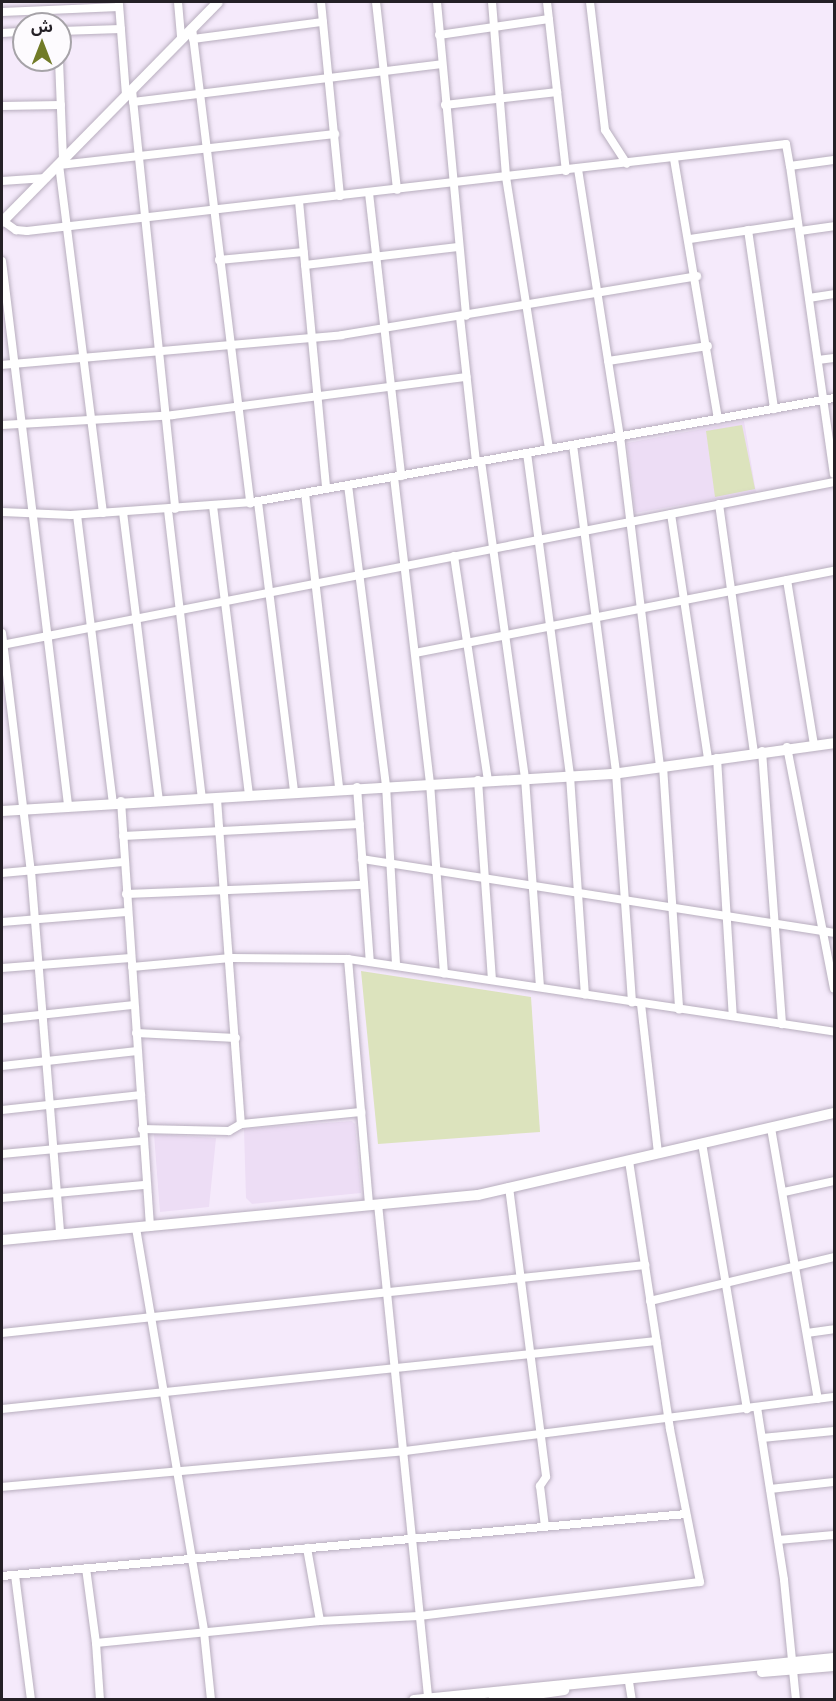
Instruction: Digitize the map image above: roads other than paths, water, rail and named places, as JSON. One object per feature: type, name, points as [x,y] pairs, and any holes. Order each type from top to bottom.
[{"type":"street","points":[[178,2],[181,39]]},
{"type":"street","points":[[218,2],[193,33],[238,407],[269,592],[294,792]]},
{"type":"street","points":[[321,2],[340,196]]},
{"type":"street","points":[[376,2],[397,190]]},
{"type":"street","points":[[437,2],[467,377],[525,778],[540,986]]},
{"type":"street","points":[[492,2],[506,177],[549,449]]},
{"type":"street","points":[[547,2],[566,171]]},
{"type":"street","points":[[590,2],[605,130],[627,164]]},
{"type":"street","points":[[2,12],[119,4],[146,218],[166,416],[180,610],[202,800]]},
{"type":"street","points":[[439,35],[549,19]]},
{"type":"street","points":[[323,22],[193,33],[181,39],[131,96],[2,222],[16,230],[27,231],[674,159],[786,144],[824,400],[832,437],[834,474]]},
{"type":"street","points":[[72,31],[121,29]]},
{"type":"street","points":[[131,96],[200,94],[442,64]]},
{"type":"street","points":[[60,72],[61,163],[67,227],[103,513]]},
{"type":"street","points":[[446,105],[557,92]]},
{"type":"street","points":[[2,106],[61,105]]},
{"type":"street","points":[[61,163],[335,134]]},
{"type":"street","points":[[674,159],[697,276],[718,418]]},
{"type":"street","points":[[790,166],[834,160]]},
{"type":"street","points":[[578,170],[620,436],[661,766],[679,1009]]},
{"type":"street","points":[[2,181],[46,178]]},
{"type":"street","points":[[369,193],[391,387],[404,566],[430,783],[444,973]]},
{"type":"street","points":[[299,201],[326,489]]},
{"type":"street","points":[[690,239],[748,230],[834,226]]},
{"type":"street","points":[[748,230],[774,409]]},
{"type":"street","points":[[305,265],[458,247]]},
{"type":"street","points":[[219,260],[304,252]]},
{"type":"street","points":[[2,261],[68,805]]},
{"type":"street","points":[[2,365],[312,338],[384,329],[697,276]]},
{"type":"street","points":[[809,298],[834,294]]},
{"type":"street","points":[[608,361],[708,346]]},
{"type":"street","points":[[818,360],[834,357]]},
{"type":"street","points":[[2,425],[166,416],[467,377]]},
{"type":"street","points":[[2,512],[77,515],[254,502],[834,398]]},
{"type":"street","points":[[573,445],[616,773],[625,902],[658,1153]]},
{"type":"street","points":[[527,453],[570,776],[585,994]]},
{"type":"street","points":[[2,644],[834,482]]},
{"type":"street","points":[[348,485],[386,785],[396,966]]},
{"type":"street","points":[[304,493],[339,788]]},
{"type":"street","points":[[719,504],[758,751],[782,1024]]},
{"type":"street","points":[[213,506],[249,796]]},
{"type":"street","points":[[123,512],[159,800]]},
{"type":"street","points":[[671,514],[712,758],[733,1016]]},
{"type":"street","points":[[77,515],[123,836],[150,1227]]},
{"type":"street","points":[[454,556],[483,780],[484,879],[492,980]]},
{"type":"street","points":[[415,653],[834,571]]},
{"type":"street","points":[[786,580],[814,745]]},
{"type":"street","points":[[2,633],[31,871],[60,1232]]},
{"type":"street","points":[[2,811],[117,801],[202,800],[339,788],[616,773],[787,747],[834,743]]},
{"type":"street","points":[[787,747],[830,933],[834,988]]},
{"type":"street","points":[[357,787],[370,962]]},
{"type":"street","points":[[217,799],[226,890],[241,1124]]},
{"type":"street","points":[[123,836],[360,824]]},
{"type":"street","points":[[362,859],[830,933]]},
{"type":"street","points":[[2,873],[124,862]]},
{"type":"street","points":[[126,894],[364,885]]},
{"type":"street","points":[[2,922],[127,912]]},
{"type":"street","points":[[2,968],[231,958],[348,959],[540,986],[637,1003],[834,1032]]},
{"type":"street","points":[[348,959],[361,1112],[398,1370],[428,1698]]},
{"type":"street","points":[[2,1019],[134,1005]]},
{"type":"street","points":[[136,1033],[236,1038]]},
{"type":"street","points":[[2,1066],[138,1051]]},
{"type":"street","points":[[2,1110],[141,1095]]},
{"type":"street","points":[[142,1129],[228,1131],[241,1124],[361,1112]]},
{"type":"street","points":[[2,1240],[60,1232],[150,1227],[478,1195],[834,1113]]},
{"type":"street","points":[[771,1128],[784,1192],[818,1399]]},
{"type":"street","points":[[2,1154],[143,1141]]},
{"type":"street","points":[[702,1143],[747,1409]]},
{"type":"street","points":[[96,1643],[320,1621],[419,1616],[700,1582],[669,1420],[629,1160]]},
{"type":"street","points":[[784,1192],[834,1180]]},
{"type":"street","points":[[2,1198],[146,1185]]},
{"type":"street","points":[[509,1187],[546,1477],[540,1486],[545,1527]]},
{"type":"street","points":[[136,1228],[204,1632],[211,1700]]},
{"type":"street","points":[[650,1301],[834,1257]]},
{"type":"street","points":[[2,1333],[645,1265]]},
{"type":"street","points":[[807,1333],[834,1329]]},
{"type":"street","points":[[2,1409],[398,1370],[656,1341]]},
{"type":"street","points":[[2,1487],[405,1451],[669,1420],[834,1397]]},
{"type":"street","points":[[757,1407],[778,1540],[796,1700]]},
{"type":"street","points":[[762,1438],[834,1431]]},
{"type":"street","points":[[770,1489],[834,1482]]},
{"type":"street","points":[[2,1576],[686,1515]]},
{"type":"street","points":[[778,1540],[834,1535]]},
{"type":"street","points":[[307,1548],[320,1621]]},
{"type":"street","points":[[86,1568],[96,1643],[100,1700]]},
{"type":"street","points":[[15,1575],[31,1700]]},
{"type":"street","points":[[493,1700],[543,1697],[629,1683],[793,1666],[834,1658]]},
{"type":"street","points":[[414,1700],[793,1666],[834,1666]]},
{"type":"street","points":[[629,1683],[632,1700]]}]
